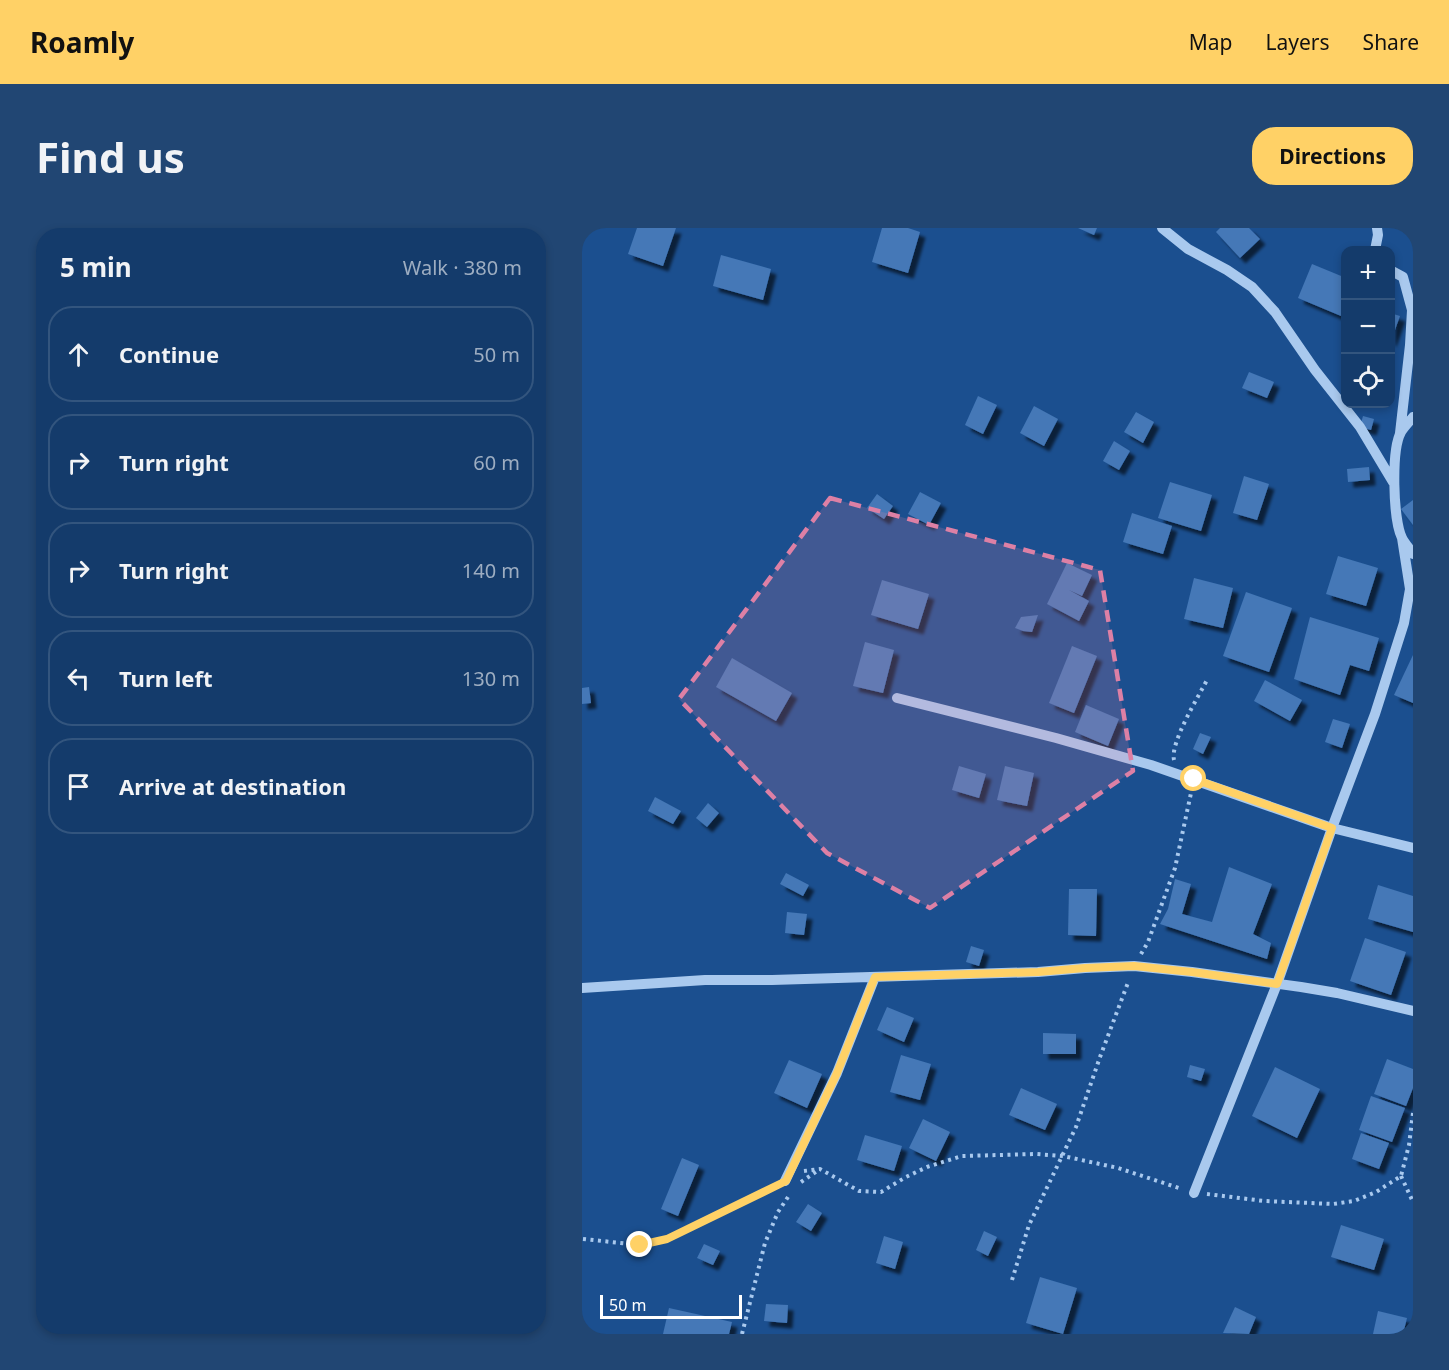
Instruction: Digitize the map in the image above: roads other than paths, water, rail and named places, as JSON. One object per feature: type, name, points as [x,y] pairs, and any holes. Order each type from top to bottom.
[{"type":"street","points":[[1162,228],[1188,249],[1227,270],[1252,287],[1275,312],[1315,370],[1360,427],[1393,482]]},
{"type":"street","points":[[1376,246],[1377,228]]},
{"type":"street","points":[[1194,1193],[1277,984],[1375,714],[1404,623],[1410,589],[1398,526],[1393,482],[1410,345],[1412,310],[1403,277],[1395,273]]},
{"type":"street","points":[[1400,432],[1413,417]]},
{"type":"street","points":[[1402,538],[1413,554]]},
{"type":"street","points":[[897,698],[1045,735],[1151,765],[1332,828],[1413,848]]},
{"type":"street","points":[[582,988],[705,980],[1038,972],[1134,966],[1338,993],[1413,1011]]},
{"type":"street","points":[[786,1181],[837,1073],[875,977]]}]
